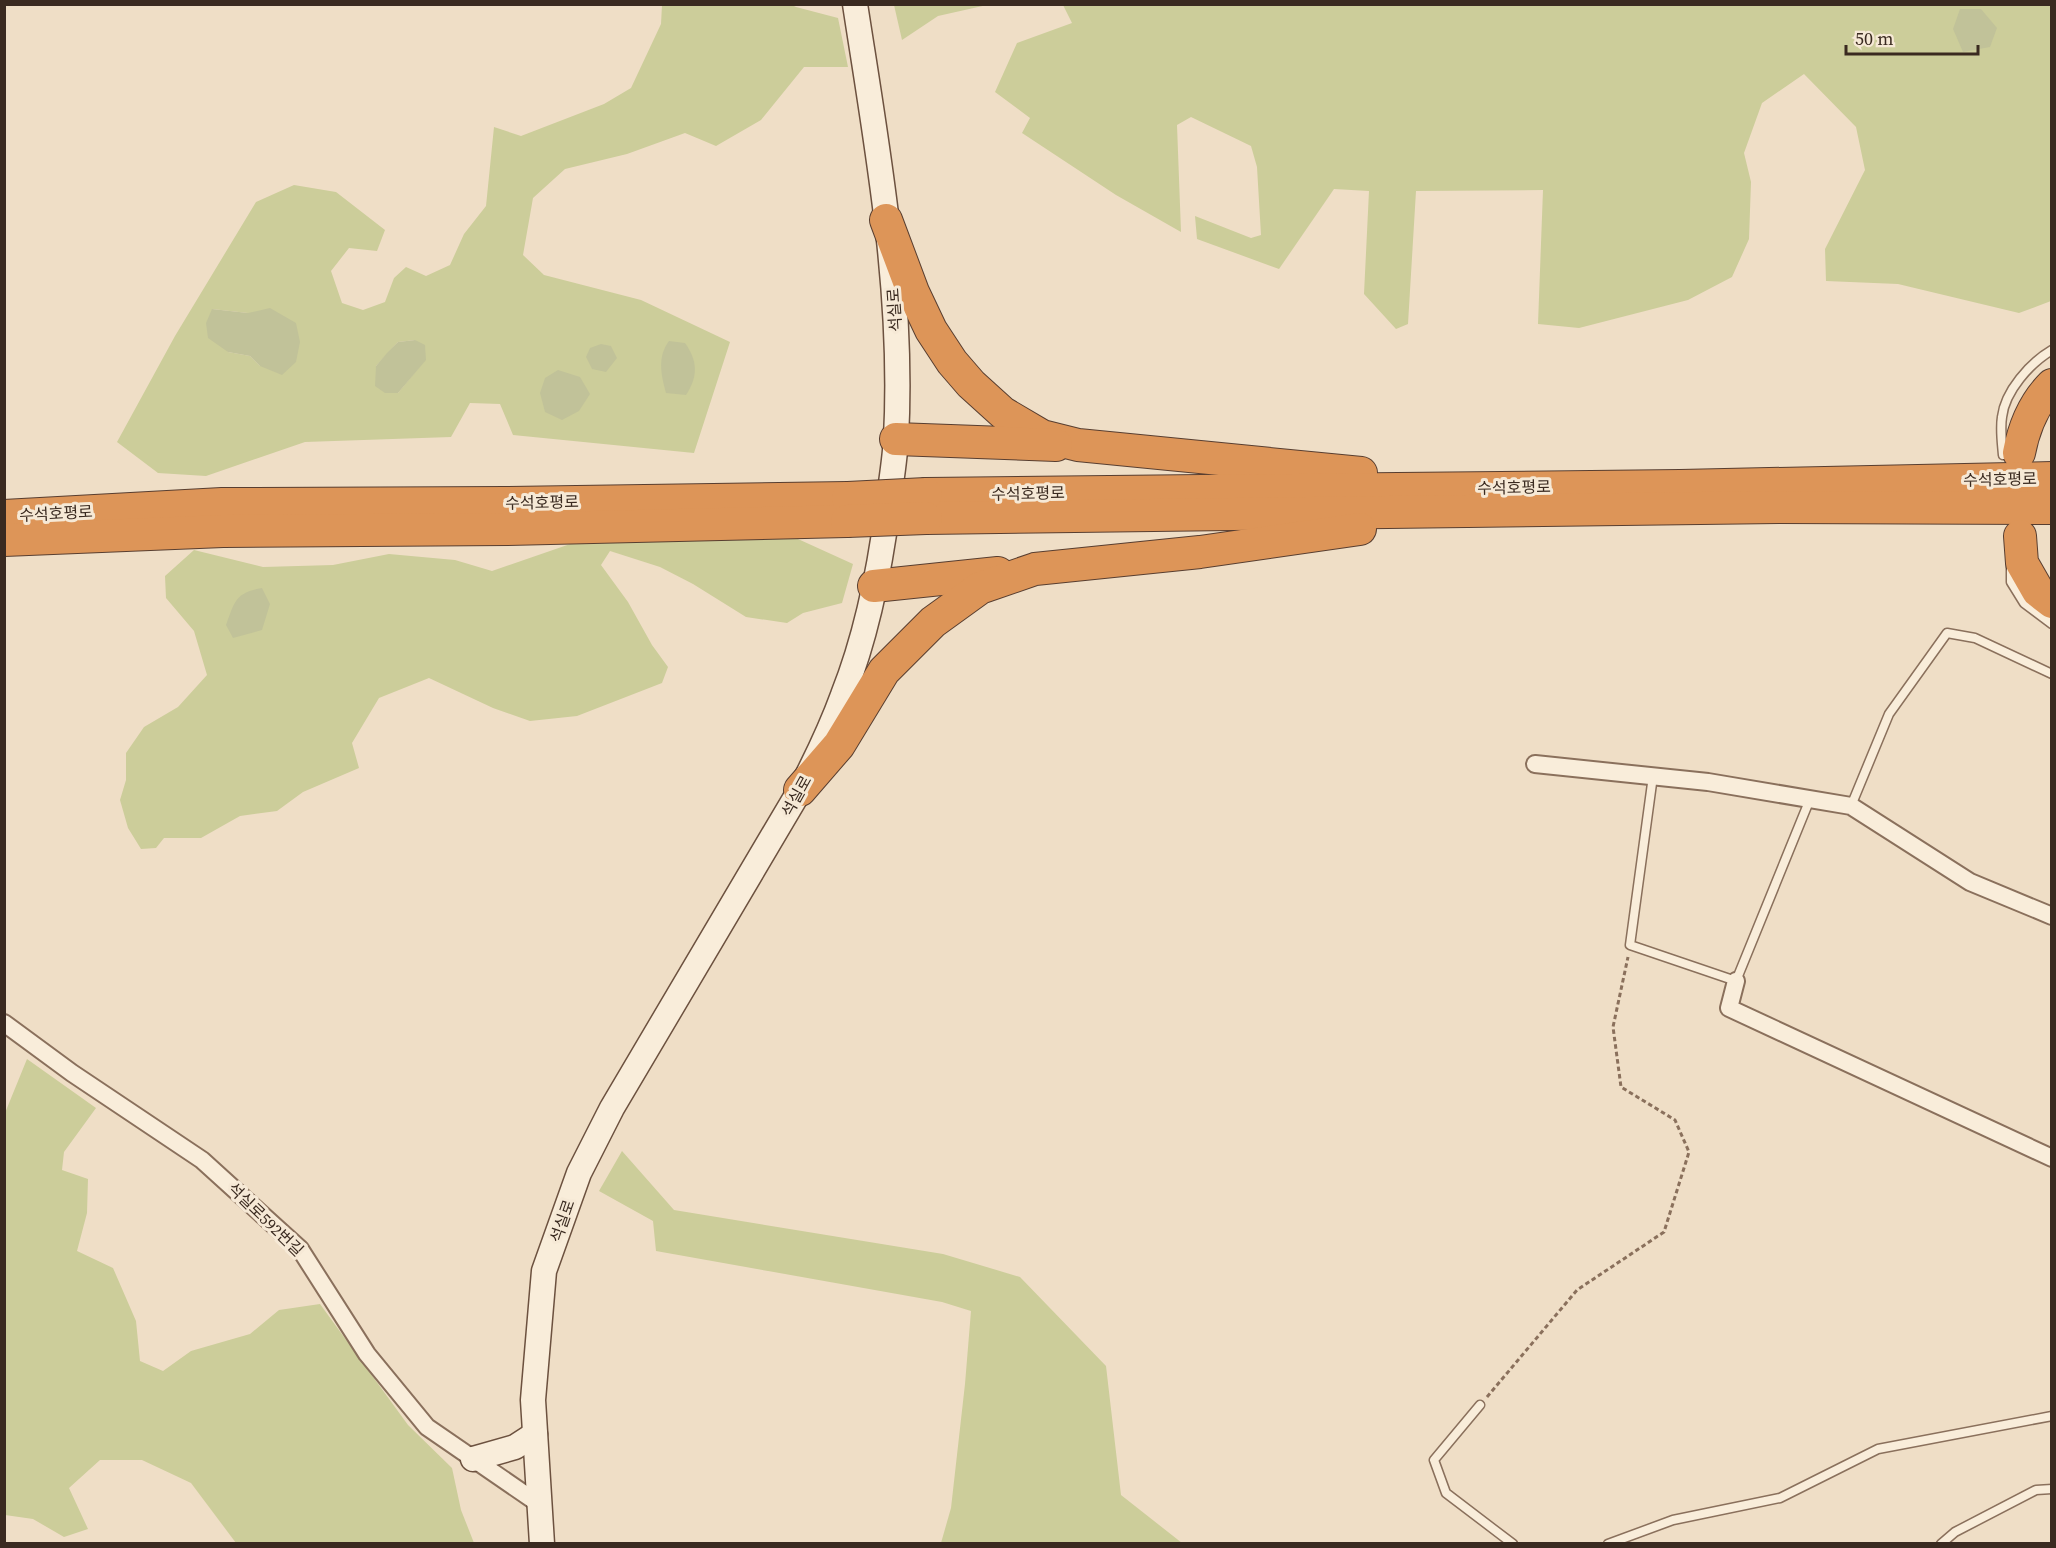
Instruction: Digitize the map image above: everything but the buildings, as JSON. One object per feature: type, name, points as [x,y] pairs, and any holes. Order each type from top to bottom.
[{"type":"highway","points":[[886,220],[913,292],[931,330],[952,362],[971,384],[1003,413],[1042,436],[1078,444],[1266,462],[1488,499]]},
{"type":"highway","points":[[2011,454],[2041,396],[2052,386]]},
{"type":"highway","points":[[896,439],[1036,446],[1078,444]]},
{"type":"highway","name":"수석호평로","points":[[1488,499],[1692,486],[2052,478]]},
{"type":"highway","points":[[874,586],[1200,552],[1488,499]]},
{"type":"highway","name":"수석호평로","points":[[4,540],[223,531],[508,529],[926,506],[1488,499],[1779,507],[2052,508]]},
{"type":"highway","name":"수석호평로","points":[[4,516],[222,504],[506,503],[848,509]]},
{"type":"highway","points":[[2014,549],[2038,591],[2052,602]]},
{"type":"highway","points":[[800,790],[839,745],[884,670],[933,622],[980,588],[1035,568]]},
{"type":"street","name":"석실로","points":[[542,1544],[533,1400],[544,1271],[579,1173],[612,1108],[800,790],[825,740],[844,694],[868,613],[883,543],[896,439],[898,362],[886,220],[855,4]]},
{"type":"street","points":[[1535,764],[1708,782],[1851,806],[1970,882],[2052,916]]},
{"type":"street","points":[[1736,981],[1729,1008],[2052,1158]]},
{"type":"street","name":"석실로592번길","points":[[4,1023],[72,1073],[202,1160],[300,1249],[367,1354],[427,1427],[538,1504]]},
{"type":"street","points":[[473,1459],[515,1447],[535,1434]]},
{"type":"lane","points":[[2011,454],[2001,416],[2010,395],[2024,375],[2042,356],[2052,350]]},
{"type":"lane","points":[[2014,549],[2011,582],[2025,603],[2052,624]]},
{"type":"lane","points":[[1851,806],[1889,714],[1947,633],[1975,638],[2052,674]]},
{"type":"lane","points":[[1653,776],[1630,945],[1736,981],[1810,798]]},
{"type":"lane","points":[[1480,1405],[1434,1460],[1446,1493],[1513,1544]]},
{"type":"lane","points":[[1608,1544],[1673,1520],[1780,1498],[1878,1449],[2052,1416]]},
{"type":"lane","points":[[1941,1544],[1955,1532],[2036,1490],[2052,1490]]},
{"type":"path","points":[[1480,1405],[1577,1290],[1664,1232],[1689,1152],[1675,1120],[1622,1087],[1613,1027],[1630,945]]},
{"type":"green space","points":[[894,4],[987,5],[938,16],[902,40]]},
{"type":"green space","points":[[662,5],[792,5],[838,18],[848,67],[804,67],[761,120],[716,146],[685,133],[627,154],[565,169],[533,198],[523,255],[544,275],[641,300],[730,342],[694,453],[513,435],[500,404],[470,403],[451,437],[305,442],[206,476],[158,473],[117,442],[175,336],[256,202],[294,185],[336,192],[385,230],[377,251],[349,248],[331,271],[342,303],[363,310],[385,302],[394,278],[406,267],[426,276],[450,265],[464,234],[486,206],[494,127],[521,136],[604,104],[631,88],[661,24]],"holes":[[[212,309],[248,313],[260,366],[250,356],[228,352]],[[415,340],[425,360],[398,393],[376,366],[398,342]]]},
{"type":"green space","points":[[1063,5],[2051,5],[2051,301],[2019,313],[1898,284],[1826,281],[1825,249],[1865,170],[1856,127],[1804,74],[1762,103],[1744,153],[1751,182],[1749,239],[1732,277],[1688,300],[1579,328],[1538,324],[1543,190],[1416,191],[1408,324],[1396,329],[1364,294],[1369,191],[1334,189],[1279,269],[1197,239],[1195,216],[1251,238],[1261,235],[1257,167],[1251,146],[1191,117],[1177,125],[1181,232],[1116,195],[1022,133],[1030,118],[995,92],[1017,43],[1072,23]]},
{"type":"green space","points":[[1960,9],[1981,9],[1997,28],[1990,47],[1963,52],[1953,29]]},
{"type":"green space","points":[[270,308],[296,323],[300,342],[296,362],[282,375],[260,366],[250,356],[228,352],[208,338],[206,323],[212,309],[248,313]]},
{"type":"green space","points":[[415,340],[425,345],[426,360],[398,393],[385,393],[375,386],[376,366],[387,353],[398,342]]},
{"type":"green space","points":[[669,341],[685,343],[692,356],[695,369],[693,382],[686,395],[666,393],[661,360]]},
{"type":"green space","points":[[601,344],[611,346],[617,358],[606,372],[592,369],[586,357],[590,348]]},
{"type":"green space","points":[[558,370],[580,377],[590,394],[579,411],[562,420],[545,412],[540,393],[545,378]]},
{"type":"green space","points":[[738,536],[798,539],[853,564],[842,603],[803,613],[787,623],[746,617],[693,584],[660,567],[610,551],[601,565],[628,602],[652,645],[668,667],[662,683],[577,716],[530,721],[493,708],[429,678],[379,698],[352,743],[359,768],[303,792],[277,811],[240,816],[201,838],[164,838],[156,848],[141,849],[128,828],[120,800],[126,780],[126,753],[144,727],[178,707],[207,675],[194,631],[166,598],[165,576],[194,550],[263,567],[333,565],[389,554],[455,560],[492,571],[576,542]]},
{"type":"green space","points":[[262,588],[270,604],[262,630],[233,638],[226,625],[234,604],[246,593]]},
{"type":"green space","points":[[27,1059],[96,1108],[64,1152],[62,1170],[88,1179],[87,1213],[77,1251],[113,1268],[136,1321],[140,1361],[163,1371],[191,1351],[250,1334],[279,1310],[320,1304],[408,1425],[452,1468],[461,1510],[474,1543],[236,1543],[191,1483],[142,1460],[100,1460],[69,1488],[88,1529],[64,1537],[33,1519],[5,1515],[5,1113]]},
{"type":"green space","points":[[622,1151],[674,1210],[943,1254],[1020,1277],[1106,1366],[1121,1495],[1182,1543],[941,1543],[951,1508],[971,1311],[942,1302],[656,1251],[653,1221],[599,1191]]}]
